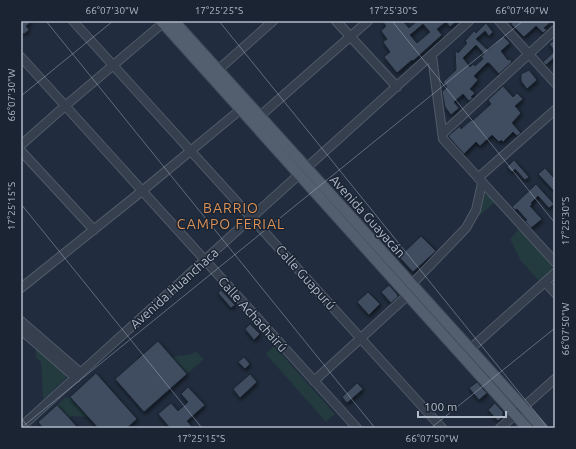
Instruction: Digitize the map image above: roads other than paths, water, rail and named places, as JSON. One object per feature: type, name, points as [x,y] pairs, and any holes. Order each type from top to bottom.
[{"type":"main road","name":"Avenida Guayacán","points":[[174,21],[260,116],[303,171],[408,295],[527,428]]},
{"type":"main road","name":"Avenida Guayacán","points":[[162,22],[240,110],[303,171],[412,284],[542,428]]},
{"type":"street","name":"Calle Guapurú","points":[[73,21],[112,66],[252,217],[442,428]]},
{"type":"street","points":[[218,70],[273,21]]},
{"type":"street","points":[[336,21],[396,87]]},
{"type":"street","points":[[260,116],[368,21]]},
{"type":"street","name":"Avenida Huanchaca","points":[[21,428],[469,21]]},
{"type":"street","points":[[499,21],[555,83]]},
{"type":"street","points":[[21,145],[162,22]]},
{"type":"street","points":[[442,134],[555,30]]},
{"type":"street","points":[[432,56],[443,139],[555,262]]},
{"type":"street","name":"Calle Achachairú","points":[[21,57],[24,65],[66,106],[357,428]]},
{"type":"street","points":[[21,288],[240,110]]},
{"type":"street","points":[[412,284],[459,237],[466,228],[476,210],[480,181],[555,110]]},
{"type":"street","points":[[21,151],[94,230]]},
{"type":"street","points":[[470,349],[555,273]]},
{"type":"street","points":[[545,282],[555,293]]},
{"type":"street","points":[[314,381],[408,295]]},
{"type":"street","points":[[21,320],[78,375]]},
{"type":"street","points":[[21,330],[78,375]]},
{"type":"street","points":[[500,428],[555,379]]},
{"type":"district","name":"BARRIO CAMPO FERIAL","points":[[231,216]]}]
